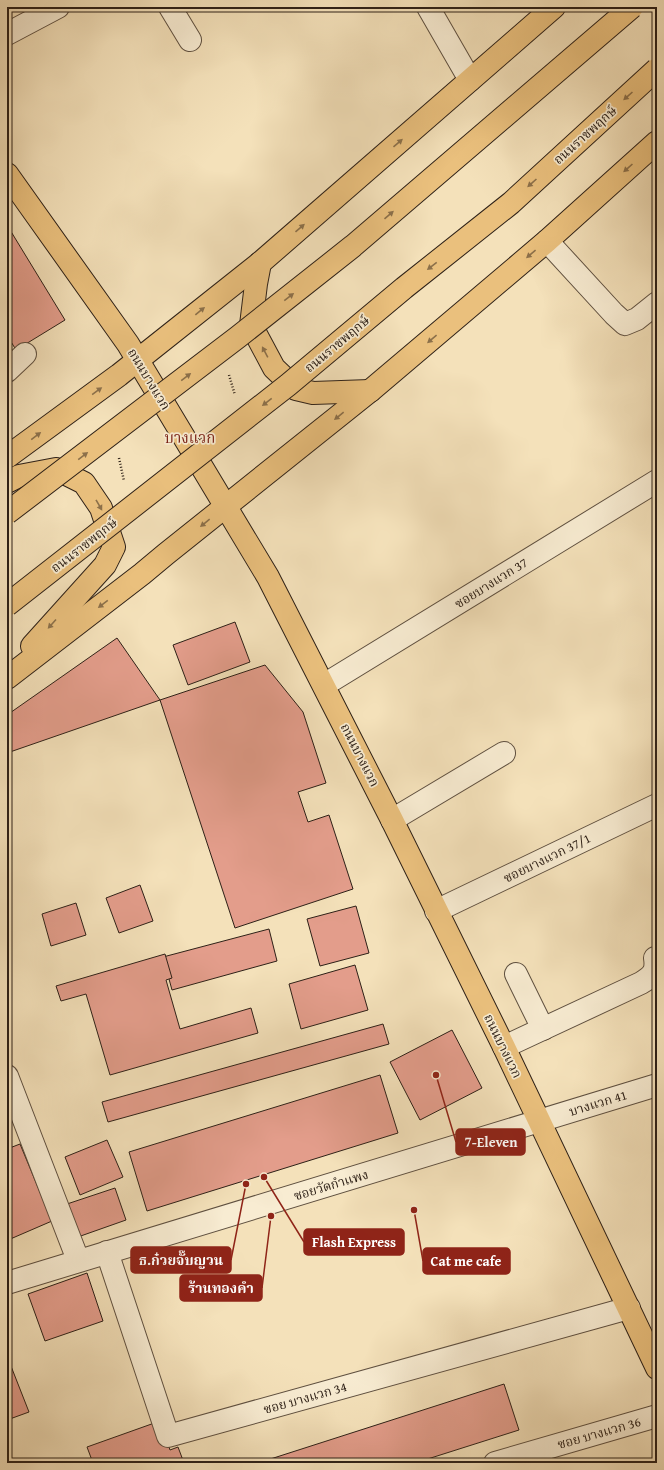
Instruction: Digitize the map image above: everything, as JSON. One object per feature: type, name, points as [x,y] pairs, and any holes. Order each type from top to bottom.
[{"type":"main road","points":[[9,453],[137,360],[260,263],[554,7]]},
{"type":"main road","points":[[7,513],[238,337],[353,246],[632,7]]},
{"type":"main road","name":"ถนนราชพฤกษ์","points":[[7,606],[288,385],[404,288],[511,203],[657,69]]},
{"type":"main road","points":[[7,678],[142,574],[226,505],[370,391],[547,241],[657,142]]},
{"type":"main road","name":"ถนนบางแวก","points":[[8,178],[128,344],[268,577],[392,820],[504,1047],[657,1368]]},
{"type":"main road","points":[[260,263],[251,325],[274,368],[296,389],[313,393],[370,391]]},
{"type":"main road","points":[[7,482],[19,476],[56,469],[84,483],[101,508],[114,547],[105,565],[7,674]]},
{"type":"street","points":[[7,34],[58,7]]},
{"type":"street","points":[[170,7],[190,40]]},
{"type":"street","points":[[428,7],[470,80]]},
{"type":"street","points":[[547,241],[625,324],[637,319],[657,303]]},
{"type":"street","points":[[7,370],[25,354]]},
{"type":"street","name":"ซอยบางแวก 37","points":[[324,685],[657,481]]},
{"type":"street","points":[[392,820],[504,753]]},
{"type":"street","name":"ซอยบางแวก 37/1","points":[[436,911],[657,805]]},
{"type":"street","points":[[504,1047],[634,987],[648,979],[656,967],[655,958]]},
{"type":"street","points":[[516,974],[543,1029]]},
{"type":"street","points":[[7,1076],[78,1260]]},
{"type":"street","name":"บางแวก 41","points":[[539,1120],[657,1085]]},
{"type":"street","name":"ซอยวัดกำแพง","points":[[7,1283],[78,1260],[519,1128],[539,1120]]},
{"type":"street","name":"ซอย บางแวก 34","points":[[107,1252],[168,1436],[629,1308]]},
{"type":"street","name":"ซอย บางแวก 36","points":[[495,1463],[657,1416]]},
{"type":"path","points":[[227,369],[237,399]]},
{"type":"path","points":[[118,452],[125,481]]},
{"type":"building","points":[[7,225],[65,320],[16,350],[7,335]]},
{"type":"building","points":[[235,622],[250,662],[188,685],[173,645]]},
{"type":"building","points":[[117,638],[160,700],[7,753],[7,715]]},
{"type":"building","points":[[265,665],[303,712],[326,783],[298,792],[308,822],[329,815],[353,889],[235,928],[160,700]]},
{"type":"building","points":[[140,885],[153,921],[119,933],[106,898]]},
{"type":"building","points":[[76,903],[86,935],[51,946],[42,914]]},
{"type":"building","points":[[356,906],[369,953],[320,966],[307,919]]},
{"type":"building","points":[[269,929],[277,961],[172,990],[163,957]]},
{"type":"building","points":[[165,954],[172,978],[166,980],[180,1029],[251,1008],[258,1033],[110,1075],[86,994],[61,1001],[56,986]]},
{"type":"building","points":[[355,965],[368,1010],[301,1029],[289,984]]},
{"type":"building","points":[[383,1024],[389,1044],[108,1122],[102,1102]]},
{"type":"building","points":[[452,1030],[482,1088],[420,1120],[390,1062]]},
{"type":"building","points":[[380,1075],[398,1133],[147,1211],[129,1152]]},
{"type":"building","points":[[107,1140],[123,1177],[80,1195],[65,1157]]},
{"type":"building","points":[[20,1144],[52,1221],[8,1240],[7,1149]]},
{"type":"building","points":[[115,1188],[126,1220],[75,1238],[64,1205]]},
{"type":"building","points":[[87,1273],[103,1321],[45,1341],[28,1294]]},
{"type":"building","points":[[7,1356],[29,1412],[7,1420]]},
{"type":"building","points":[[504,1384],[519,1430],[415,1463],[258,1463]]},
{"type":"building","points":[[160,1421],[170,1450],[178,1447],[184,1463],[93,1463],[87,1447]]},
{"type":"place","name":"7-Eleven","points":[[436,1075]]},
{"type":"place","name":"Flash Express","points":[[264,1177]]},
{"type":"place","name":"ธ.ก๋วยจั๊บญวน","points":[[246,1184]]},
{"type":"place","name":"Cat me cafe","points":[[414,1210]]},
{"type":"place","name":"ร้านทองคำ","points":[[271,1216]]},
{"type":"district","name":"บางแวก","points":[[190,437]]}]
